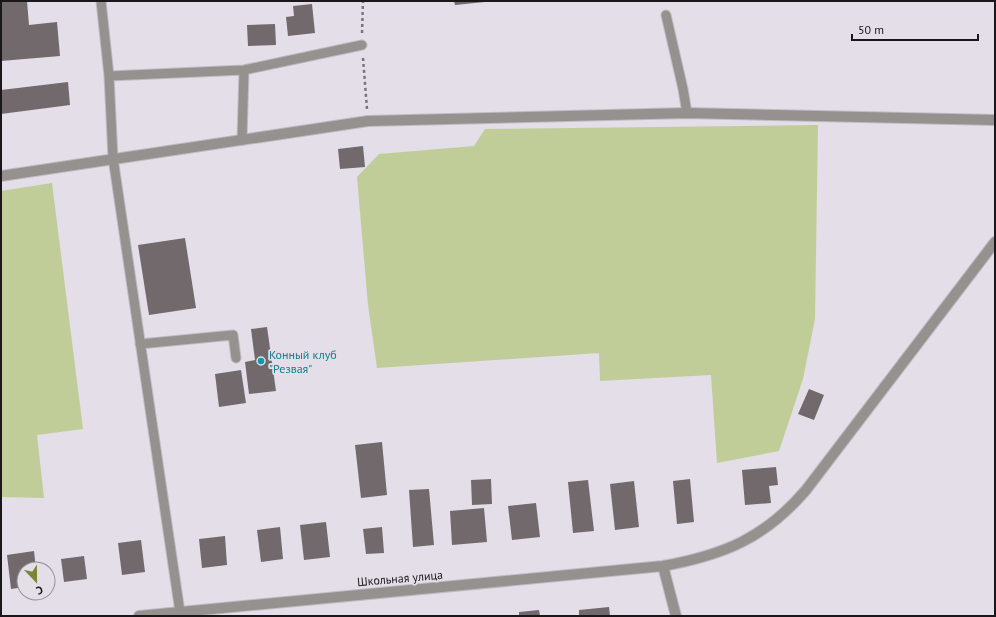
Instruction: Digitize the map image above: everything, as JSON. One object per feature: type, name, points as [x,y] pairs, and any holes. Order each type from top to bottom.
[{"type":"street","points":[[1,176],[112,158],[368,121],[687,113],[995,120]]},
{"type":"street","name":"Школьная улица","points":[[139,616],[663,566],[690,561],[724,551],[764,530],[791,508],[995,242]]},
{"type":"street","points":[[663,566],[676,616]]},
{"type":"lane","points":[[100,1],[109,76],[112,158],[180,612]]},
{"type":"lane","points":[[666,15],[687,113]]},
{"type":"lane","points":[[109,76],[244,70],[362,45]]},
{"type":"lane","points":[[242,140],[244,70]]},
{"type":"lane","points":[[140,344],[233,335],[236,358]]},
{"type":"path","points":[[363,1],[362,45],[368,121]]},
{"type":"green space","points":[[818,125],[815,319],[803,379],[779,451],[717,463],[711,375],[600,381],[599,353],[377,368],[368,305],[357,177],[379,154],[474,146],[485,129]]},
{"type":"green space","points":[[52,183],[83,429],[37,435],[44,498],[1,497],[1,191]]},
{"type":"building","points":[[1,1],[27,1],[29,25],[57,22],[60,56],[1,61]]},
{"type":"building","points":[[454,1],[484,1],[485,2],[455,5]]},
{"type":"building","points":[[312,4],[315,33],[288,36],[286,17],[294,16],[293,6]]},
{"type":"building","points":[[275,24],[276,45],[248,46],[247,25]]},
{"type":"building","points":[[68,82],[70,105],[1,114],[1,90]]},
{"type":"building","points":[[363,146],[365,167],[340,169],[338,149]]},
{"type":"building","points":[[185,238],[196,308],[149,315],[138,245]]},
{"type":"building","name":"Конный клуб \"Резвая\"","points":[[267,327],[276,391],[249,394],[245,362],[255,360],[251,329]]},
{"type":"building","points":[[241,370],[246,403],[219,407],[215,374]]},
{"type":"building","points":[[809,389],[824,395],[814,420],[798,414]]},
{"type":"building","points":[[382,442],[387,495],[361,498],[355,445]]},
{"type":"building","points":[[776,467],[778,485],[769,486],[771,503],[745,505],[742,470]]},
{"type":"building","points":[[491,479],[492,504],[472,505],[471,480]]},
{"type":"building","points":[[690,479],[694,522],[677,524],[673,481]]},
{"type":"building","points":[[588,480],[594,531],[573,533],[568,482]]},
{"type":"building","points":[[634,481],[639,527],[615,530],[610,484]]},
{"type":"building","points":[[429,489],[434,545],[413,547],[409,490]]},
{"type":"building","points":[[536,503],[540,537],[512,540],[508,506]]},
{"type":"building","points":[[484,508],[487,542],[452,545],[450,511]]},
{"type":"building","points":[[326,522],[330,557],[304,560],[300,525]]},
{"type":"building","points":[[280,527],[283,559],[261,562],[257,530]]},
{"type":"building","points":[[382,527],[384,553],[366,554],[363,529]]},
{"type":"building","points":[[225,536],[227,565],[202,568],[199,539]]},
{"type":"building","points":[[141,540],[145,572],[122,575],[118,543]]},
{"type":"building","points":[[34,551],[35,561],[16,561],[16,588],[11,589],[7,555]]},
{"type":"building","points":[[84,556],[87,579],[64,582],[61,559]]},
{"type":"building","points":[[609,607],[610,616],[579,616],[579,610]]},
{"type":"building","points":[[539,610],[540,616],[519,616],[519,612]]},
{"type":"place","name":"Конный клуб \"Резвая\"","points":[[261,361]]}]
